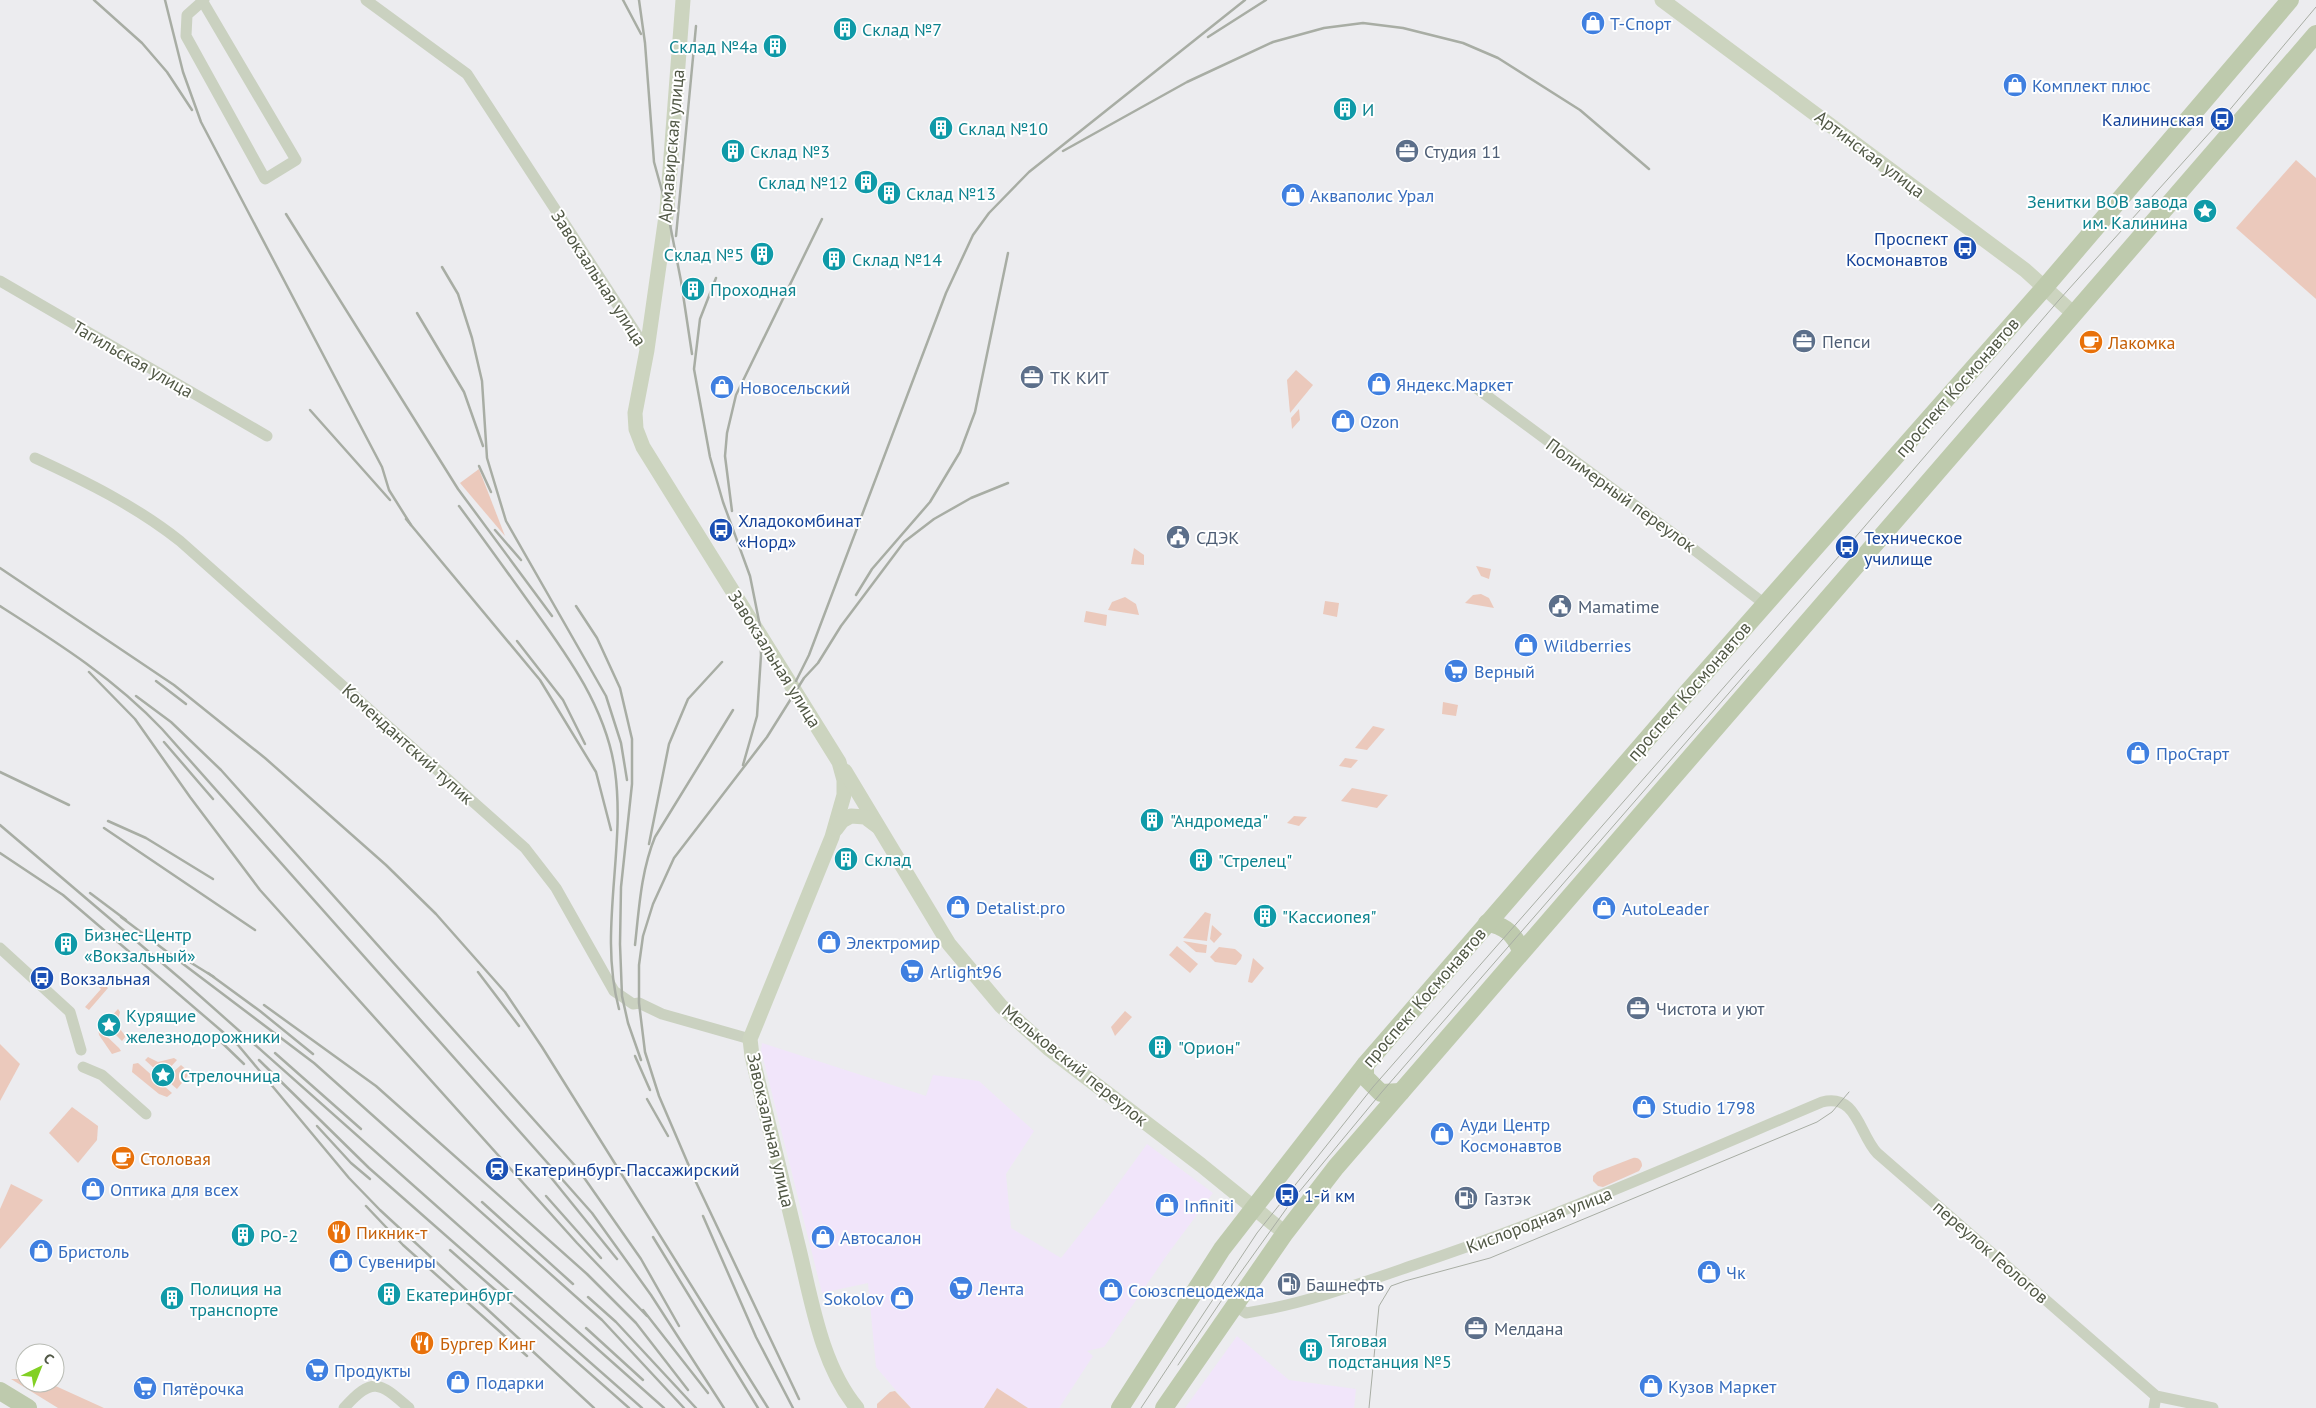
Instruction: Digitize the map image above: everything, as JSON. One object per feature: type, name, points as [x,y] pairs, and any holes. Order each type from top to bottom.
[{"type":"main road","name":"Армавирская улица","points":[[647,350],[667,209],[683,0]]},
{"type":"main road","name":"Артинская улица","points":[[1662,0],[2045,286],[2074,314]]},
{"type":"main road","name":"проспект Космонавтов","points":[[1120,1408],[1222,1249],[1365,1065],[1686,694],[2045,286],[2290,0]]},
{"type":"main road","points":[[1164,1408],[1285,1233],[1336,1167],[2316,34]]},
{"type":"main road","name":"Завокзальная улица","points":[[647,350],[634,413],[636,429],[643,447],[839,762],[844,780],[844,795],[832,837],[750,1039],[759,1085],[830,1363],[840,1384],[857,1408]]},
{"type":"main road","name":"Мельковский переулок","points":[[839,762],[949,944],[1001,1006],[1048,1048],[1285,1233]]},
{"type":"main road","points":[[832,837],[842,821],[851,816],[865,817],[884,834]]},
{"type":"main road","points":[[1487,923],[1496,924],[1510,932],[1516,938],[1521,951]]},
{"type":"main road","points":[[1365,1065],[1365,1077],[1381,1093],[1401,1092]]},
{"type":"main road","points":[[0,1391],[28,1408]]},
{"type":"street","name":"Завокзальная улица","points":[[366,0],[467,74],[647,350]]},
{"type":"street","points":[[204,1],[296,160],[265,179],[186,36],[187,15],[204,1]]},
{"type":"street","name":"Тагильская улица","points":[[0,281],[267,436]]},
{"type":"street","name":"Полимерный переулок","points":[[1475,387],[1683,540],[1766,605]]},
{"type":"street","name":"Комендантский тупик","points":[[35,458],[84,481],[136,511],[180,540],[525,848],[556,888],[614,991],[633,1004],[639,1003],[662,1014],[750,1039]]},
{"type":"street","points":[[0,948],[70,1012],[82,1050]]},
{"type":"street","points":[[83,1067],[102,1075],[146,1114]]},
{"type":"street","name":"Кислородная улица","points":[[1234,1305],[1246,1313],[1271,1309],[1313,1298],[1472,1247],[1593,1200],[1822,1102],[1837,1101]]},
{"type":"street","name":"переулок Геологов","points":[[1837,1101],[1854,1110],[1864,1135],[1877,1153],[2156,1396]]},
{"type":"street","points":[[344,1408],[362,1390],[376,1386],[386,1388],[409,1408]]},
{"type":"street","points":[[2154,1408],[2156,1396],[2213,1408]]},
{"type":"shaded area","points":[[2296,160],[2316,178],[2316,299],[2236,228]]},
{"type":"shaded area","points":[[1296,370],[1313,385],[1290,413],[1287,380]]},
{"type":"shaded area","points":[[1299,409],[1300,420],[1292,429],[1291,418]]},
{"type":"shaded area","points":[[479,469],[505,536],[460,483]]},
{"type":"shaded area","points":[[1134,548],[1144,555],[1144,565],[1131,564]]},
{"type":"shaded area","points":[[1476,566],[1491,569],[1489,579],[1481,576]]},
{"type":"shaded area","points":[[1481,594],[1489,598],[1494,608],[1465,603],[1473,595]]},
{"type":"shaded area","points":[[1125,597],[1136,604],[1139,615],[1108,610],[1112,602]]},
{"type":"shaded area","points":[[1325,601],[1339,603],[1337,617],[1323,614]]},
{"type":"shaded area","points":[[1086,611],[1107,615],[1106,626],[1084,622]]},
{"type":"shaded area","points":[[1443,702],[1458,705],[1456,716],[1442,714]]},
{"type":"shaded area","points":[[1373,726],[1385,729],[1367,750],[1355,748]]},
{"type":"shaded area","points":[[1345,758],[1358,760],[1351,768],[1339,766]]},
{"type":"shaded area","points":[[1352,788],[1388,795],[1377,808],[1341,801]]},
{"type":"shaded area","points":[[1294,816],[1307,817],[1299,826],[1287,823]]},
{"type":"shaded area","points":[[1205,912],[1211,914],[1207,941],[1183,938]]},
{"type":"shaded area","points":[[1212,925],[1222,934],[1214,943],[1210,939]]},
{"type":"shaded area","points":[[1183,941],[1207,945],[1206,953],[1196,952]]},
{"type":"shaded area","points":[[1177,946],[1198,964],[1190,973],[1169,955]]},
{"type":"shaded area","points":[[1219,947],[1235,949],[1242,955],[1241,959],[1236,965],[1215,962],[1210,957]]},
{"type":"shaded area","points":[[1253,958],[1264,968],[1252,983],[1248,982]]},
{"type":"shaded area","points":[[95,976],[108,988],[89,1010],[85,1007],[101,989],[91,979]]},
{"type":"shaded area","points":[[118,1009],[120,1012],[119,1025],[126,1036],[122,1041],[110,1029],[113,1025],[108,1020]]},
{"type":"shaded area","points":[[1125,1011],[1132,1017],[1115,1036],[1111,1027]]},
{"type":"shaded area","points":[[98,1028],[121,1051],[112,1054],[99,1035]]},
{"type":"shaded area","points":[[762,1043],[926,1096],[933,1075],[979,1081],[1034,1131],[1006,1174],[1011,1228],[1061,1258],[1147,1144],[1213,1193],[1167,1255],[1104,1347],[1087,1351],[1093,1356],[1059,1408],[1028,1408],[997,1388],[984,1408],[911,1408],[876,1367],[868,1283],[822,1293],[761,1050]]},
{"type":"shaded area","points":[[0,1044],[20,1064],[0,1101]]},
{"type":"shaded area","points":[[148,1057],[158,1062],[174,1058],[177,1060],[167,1071],[161,1067],[157,1071],[145,1060]]},
{"type":"shaded area","points":[[138,1063],[172,1093],[167,1097],[159,1094],[132,1072],[133,1064]]},
{"type":"shaded area","points":[[181,1065],[190,1073],[177,1089],[169,1082],[174,1076],[172,1073]]},
{"type":"shaded area","points":[[72,1107],[98,1126],[97,1140],[78,1163],[49,1133]]},
{"type":"shaded area","points":[[1633,1158],[1641,1162],[1642,1166],[1639,1171],[1603,1187],[1598,1186],[1593,1181],[1593,1176],[1597,1172]]},
{"type":"shaded area","points":[[11,1184],[43,1200],[0,1249],[0,1209]]},
{"type":"shaded area","points":[[1237,1336],[1289,1380],[1356,1389],[1354,1408],[1185,1408]]},
{"type":"shaded area","points":[[997,1388],[1028,1408],[984,1408]]},
{"type":"shaded area","points":[[65,1390],[104,1408],[58,1408],[34,1393],[65,1393]]},
{"type":"shaded area","points":[[895,1391],[911,1408],[877,1408],[877,1404],[890,1392]]},
{"type":"tram line","points":[[1141,1408],[1257,1233],[1373,1087],[1847,547],[2059,300],[2222,119],[2316,7]]},
{"type":"tram line","points":[[1178,1365],[1294,1198],[1381,1093],[1749,670]]},
{"type":"tram line","points":[[1369,1408],[1379,1306],[1391,1286],[1490,1258],[1817,1122],[1832,1112],[1849,1092]]},
{"type":"railway","points":[[94,0],[142,43],[167,72],[192,110]]},
{"type":"railway","points":[[165,0],[183,72],[201,122],[382,467],[389,490],[411,525]]},
{"type":"railway","points":[[623,0],[641,34]]},
{"type":"railway","points":[[639,0],[645,43],[654,162],[667,209],[681,281],[692,354]]},
{"type":"railway","points":[[796,681],[809,655],[946,293],[973,235],[989,213],[1029,172],[1245,0]]},
{"type":"railway","points":[[1208,37],[1266,0]]},
{"type":"railway","points":[[1063,151],[1187,82],[1273,42],[1324,28],[1363,23],[1403,28],[1463,43],[1498,58],[1580,110],[1649,169]]},
{"type":"railway","points":[[676,236],[696,26]]},
{"type":"railway","points":[[286,214],[458,489],[552,616]]},
{"type":"railway","points":[[732,511],[725,456],[727,433],[736,395],[822,219]]},
{"type":"railway","points":[[856,595],[872,569],[930,502],[960,452],[975,412],[1008,253]]},
{"type":"railway","points":[[442,267],[458,294],[472,338],[482,381],[487,458],[506,521],[606,696],[621,743],[627,780]]},
{"type":"railway","points":[[716,278],[700,319],[694,369],[710,457],[723,502],[750,576],[760,626],[761,655],[757,716],[743,765]]},
{"type":"railway","points":[[417,313],[464,392],[483,446]]},
{"type":"railway","points":[[310,410],[390,500]]},
{"type":"railway","points":[[479,466],[491,492]]},
{"type":"railway","points":[[799,1399],[695,1180],[659,1096],[645,1052],[639,1003],[639,965],[643,936],[653,904],[674,858],[767,737],[804,678],[818,663],[841,626],[904,542],[934,519],[971,498],[1008,483]]},
{"type":"railway","points":[[459,506],[569,660],[582,681],[603,724],[615,771],[617,801],[611,950],[613,980],[619,1009]]},
{"type":"railway","points":[[406,519],[540,680],[596,772],[611,830]]},
{"type":"railway","points":[[495,530],[521,560]]},
{"type":"railway","points":[[0,568],[174,685],[265,758],[386,865],[436,914],[505,992],[542,1047],[768,1408]]},
{"type":"railway","points":[[0,606],[64,648],[105,678],[162,729],[592,1213],[651,1295],[724,1408]]},
{"type":"railway","points":[[576,606],[597,638],[620,688],[632,739],[632,784],[621,887],[620,944],[622,996],[628,1023],[641,1060]]},
{"type":"railway","points":[[517,641],[563,700],[585,744]]},
{"type":"railway","points":[[649,844],[669,744],[688,699],[722,662]]},
{"type":"railway","points":[[89,672],[135,719],[190,797],[260,890],[577,1243],[647,1316]]},
{"type":"railway","points":[[156,681],[186,704]]},
{"type":"railway","points":[[136,696],[171,722],[221,770],[578,1169],[641,1259],[679,1326]]},
{"type":"railway","points":[[635,945],[639,904],[650,850],[655,837],[733,710]]},
{"type":"railway","points":[[164,742],[213,799]]},
{"type":"railway","points":[[0,772],[69,805]]},
{"type":"railway","points":[[108,821],[146,838],[213,879]]},
{"type":"railway","points":[[0,825],[182,980],[664,1408]]},
{"type":"railway","points":[[104,828],[255,930]]},
{"type":"railway","points":[[0,853],[63,895],[238,1045],[349,1178],[380,1210],[594,1408]]},
{"type":"railway","points":[[90,893],[126,920]]},
{"type":"railway","points":[[121,917],[314,1063],[602,1320],[684,1408]]},
{"type":"railway","points":[[180,956],[214,977]]},
{"type":"railway","points":[[478,972],[519,1026]]},
{"type":"railway","points":[[208,973],[260,1011],[313,1054]]},
{"type":"railway","points":[[264,1005],[376,1086],[587,1274],[636,1323],[688,1390]]},
{"type":"railway","points":[[217,1038],[244,1064]]},
{"type":"railway","points":[[275,1053],[361,1129]]},
{"type":"railway","points":[[635,1056],[650,1090]]},
{"type":"railway","points":[[259,1060],[369,1168],[642,1408]]},
{"type":"railway","points":[[647,1099],[668,1136]]},
{"type":"railway","points":[[317,1126],[351,1163],[370,1179]]},
{"type":"railway","points":[[549,1175],[617,1259]]},
{"type":"railway","points":[[546,1196],[601,1258]]},
{"type":"railway","points":[[482,1202],[573,1284]]},
{"type":"railway","points":[[366,1206],[403,1245],[527,1356]]},
{"type":"railway","points":[[703,1216],[756,1337],[793,1408]]},
{"type":"railway","points":[[653,1237],[758,1408]]},
{"type":"railway","points":[[450,1250],[629,1408]]},
{"type":"railway","points":[[588,1297],[616,1322],[696,1408]]},
{"type":"railway","points":[[643,1310],[708,1393]]},
{"type":"railway","points":[[586,1328],[643,1380]]},
{"type":"place","name":"Т-Спорт","points":[[1593,23]]},
{"type":"place","name":"Склад №7","points":[[845,29]]},
{"type":"place","name":"Склад №4а","points":[[775,46]]},
{"type":"place","name":"Комплект плюс","points":[[2015,85]]},
{"type":"place","name":"И","points":[[1345,109]]},
{"type":"place","name":"Калининская","points":[[2222,119]]},
{"type":"place","name":"Склад №10","points":[[941,128]]},
{"type":"place","name":"Склад №3","points":[[733,151]]},
{"type":"place","name":"Студия 11","points":[[1407,151]]},
{"type":"place","name":"Склад №12","points":[[866,182]]},
{"type":"place","name":"Склад №13","points":[[889,193]]},
{"type":"place","name":"Акваполис Урал","points":[[1293,195]]},
{"type":"place","name":"Зенитки ВОВ завода им. Калинина","points":[[2205,211]]},
{"type":"place","name":"Проспект Космонавтов","points":[[1965,248]]},
{"type":"place","name":"Склад №5","points":[[762,254]]},
{"type":"place","name":"Склад №14","points":[[834,259]]},
{"type":"place","name":"Проходная","points":[[693,289]]},
{"type":"place","name":"Пепси","points":[[1804,341]]},
{"type":"place","name":"Лакомка","points":[[2091,342]]},
{"type":"place","name":"ТК КИТ","points":[[1032,377]]},
{"type":"place","name":"Яндекс.Маркет","points":[[1379,384]]},
{"type":"place","name":"Новосельский","points":[[722,387]]},
{"type":"place","name":"Ozon","points":[[1343,421]]},
{"type":"place","name":"Хладокомбинат «Норд»","points":[[721,530]]},
{"type":"place","name":"СДЭК","points":[[1178,537]]},
{"type":"place","name":"Техническое училище","points":[[1847,547]]},
{"type":"place","name":"Mamatime","points":[[1560,606]]},
{"type":"place","name":"Wildberries","points":[[1526,645]]},
{"type":"place","name":"Верный","points":[[1456,671]]},
{"type":"place","name":"ПроСтарт","points":[[2138,753]]},
{"type":"place","name":"\"Андромеда\"","points":[[1152,820]]},
{"type":"place","name":"Склад","points":[[846,859]]},
{"type":"place","name":"\"Стрелец\"","points":[[1201,860]]},
{"type":"place","name":"Detalist.pro","points":[[958,907]]},
{"type":"place","name":"AutoLeader","points":[[1604,908]]},
{"type":"place","name":"\"Кассиопея\"","points":[[1265,916]]},
{"type":"place","name":"Электромир","points":[[829,942]]},
{"type":"place","name":"Бизнес-Центр «Вокзальный»","points":[[66,944]]},
{"type":"place","name":"Arlight96","points":[[912,971]]},
{"type":"place","name":"Вокзальная","points":[[42,978]]},
{"type":"place","name":"Чистота и уют","points":[[1638,1008]]},
{"type":"place","name":"Курящие железнодорожники","points":[[109,1025]]},
{"type":"place","name":"\"Орион\"","points":[[1160,1047]]},
{"type":"place","name":"Стрелочница","points":[[163,1075]]},
{"type":"place","name":"Studio 1798","points":[[1644,1107]]},
{"type":"place","name":"Ауди Центр Космонавтов","points":[[1442,1134]]},
{"type":"place","name":"Столовая","points":[[123,1158]]},
{"type":"place","name":"Екатеринбург-Пассажирский","points":[[497,1169]]},
{"type":"place","name":"Оптика для всех","points":[[93,1189]]},
{"type":"place","name":"1-й км","points":[[1287,1195]]},
{"type":"place","name":"Газтэк","points":[[1466,1198]]},
{"type":"place","name":"Infiniti","points":[[1167,1205]]},
{"type":"place","name":"Пикник-т","points":[[339,1232]]},
{"type":"place","name":"РО-2","points":[[243,1235]]},
{"type":"place","name":"Автосалон","points":[[823,1237]]},
{"type":"place","name":"Бристоль","points":[[41,1251]]},
{"type":"place","name":"Сувениры","points":[[341,1261]]},
{"type":"place","name":"Чк","points":[[1709,1272]]},
{"type":"place","name":"Башнефть","points":[[1289,1284]]},
{"type":"place","name":"Лента","points":[[961,1288]]},
{"type":"place","name":"Союзспецодежда","points":[[1111,1290]]},
{"type":"place","name":"Екатеринбург","points":[[389,1294]]},
{"type":"place","name":"Полиция на транспорте","points":[[172,1298]]},
{"type":"place","name":"Sokolov","points":[[902,1298]]},
{"type":"place","name":"Мелдана","points":[[1476,1328]]},
{"type":"place","name":"Бургер Кинг","points":[[422,1343]]},
{"type":"place","name":"Тяговая подстанция №5","points":[[1311,1350]]},
{"type":"place","name":"Продукты","points":[[317,1370]]},
{"type":"place","name":"Подарки","points":[[458,1382]]},
{"type":"place","name":"Кузов Маркет","points":[[1651,1386]]},
{"type":"place","name":"Пятёрочка","points":[[145,1388]]}]
